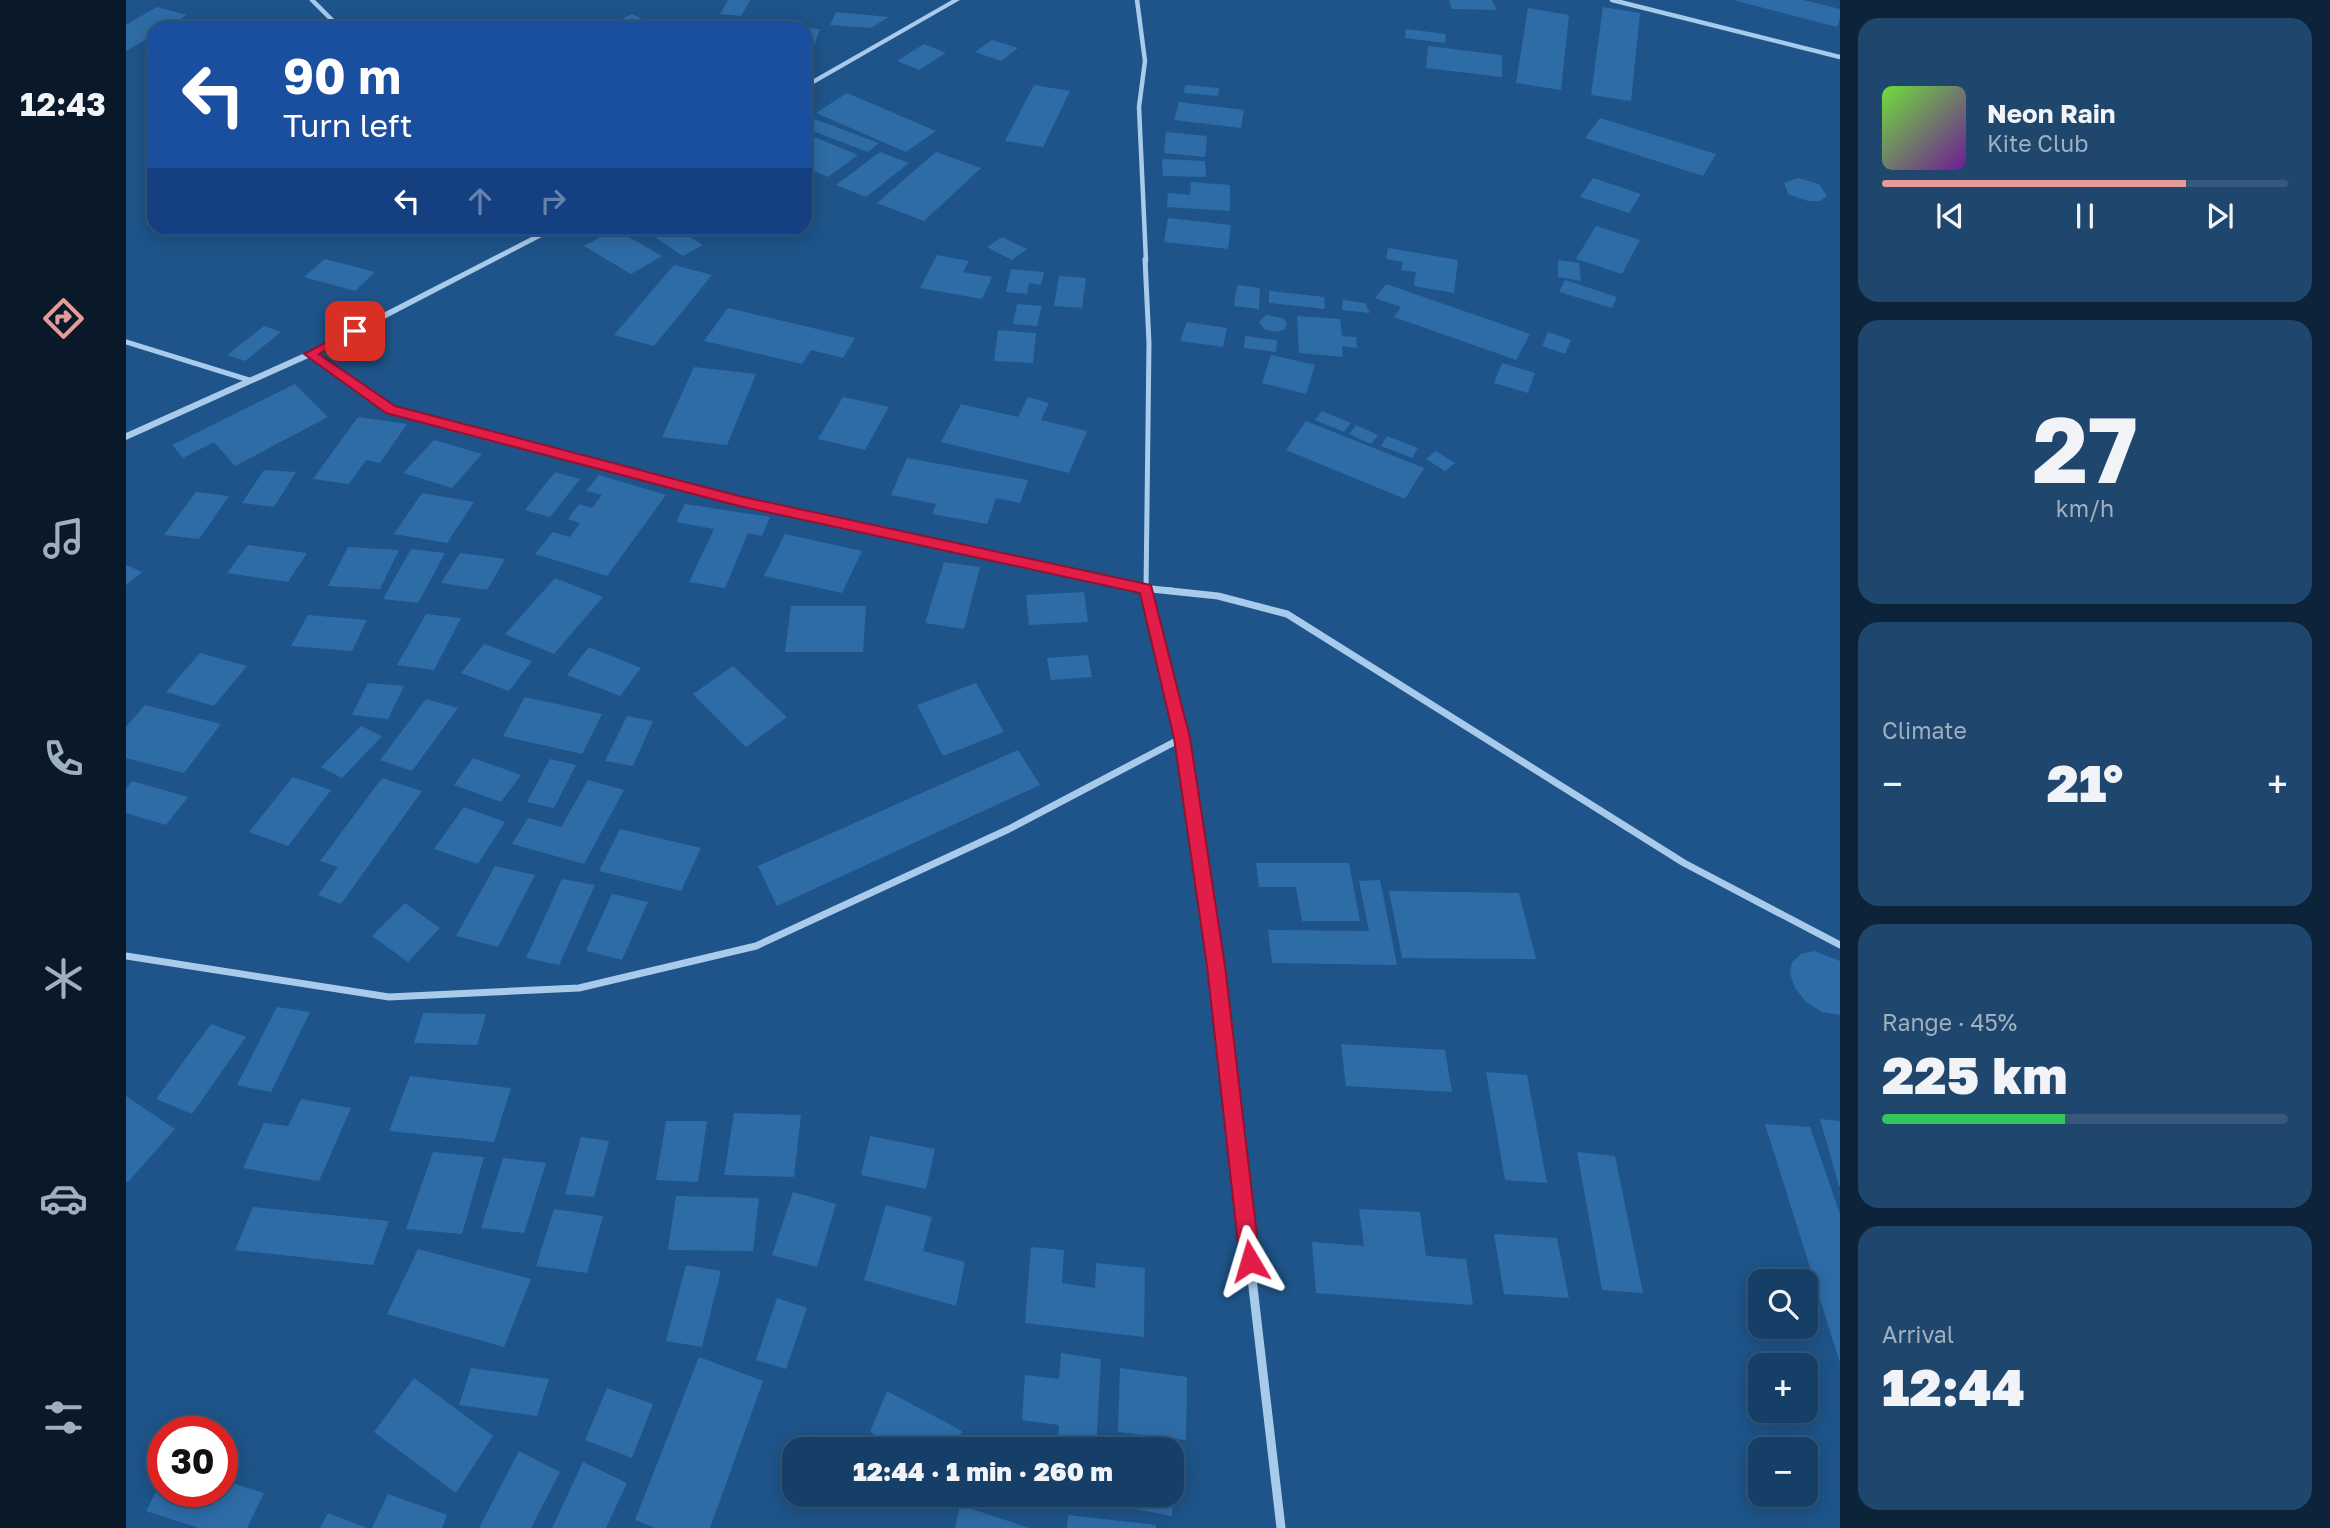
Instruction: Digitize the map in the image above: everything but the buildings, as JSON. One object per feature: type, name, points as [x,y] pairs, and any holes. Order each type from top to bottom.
[{"type":"street","points":[[312,0],[333,21]]},
{"type":"street","points":[[812,83],[957,0]]},
{"type":"street","points":[[1137,0],[1144,61],[1139,107],[1149,344],[1146,589],[1182,738],[1216,966],[1281,1528]]},
{"type":"street","points":[[1612,0],[1840,57]]},
{"type":"street","points":[[126,437],[310,354],[540,235]]},
{"type":"street","points":[[126,342],[249,380]]},
{"type":"street","points":[[310,354],[390,410],[739,501],[1146,589],[1182,589],[1240,598],[1287,614],[1684,863],[1840,945]]},
{"type":"street","points":[[126,956],[389,997],[579,988],[756,946],[1009,829],[1182,738]]},
{"type":"route","points":[[355,331],[310,354],[390,410],[564,458],[739,501],[1146,589],[1182,738],[1216,966],[1250,1261]]}]
